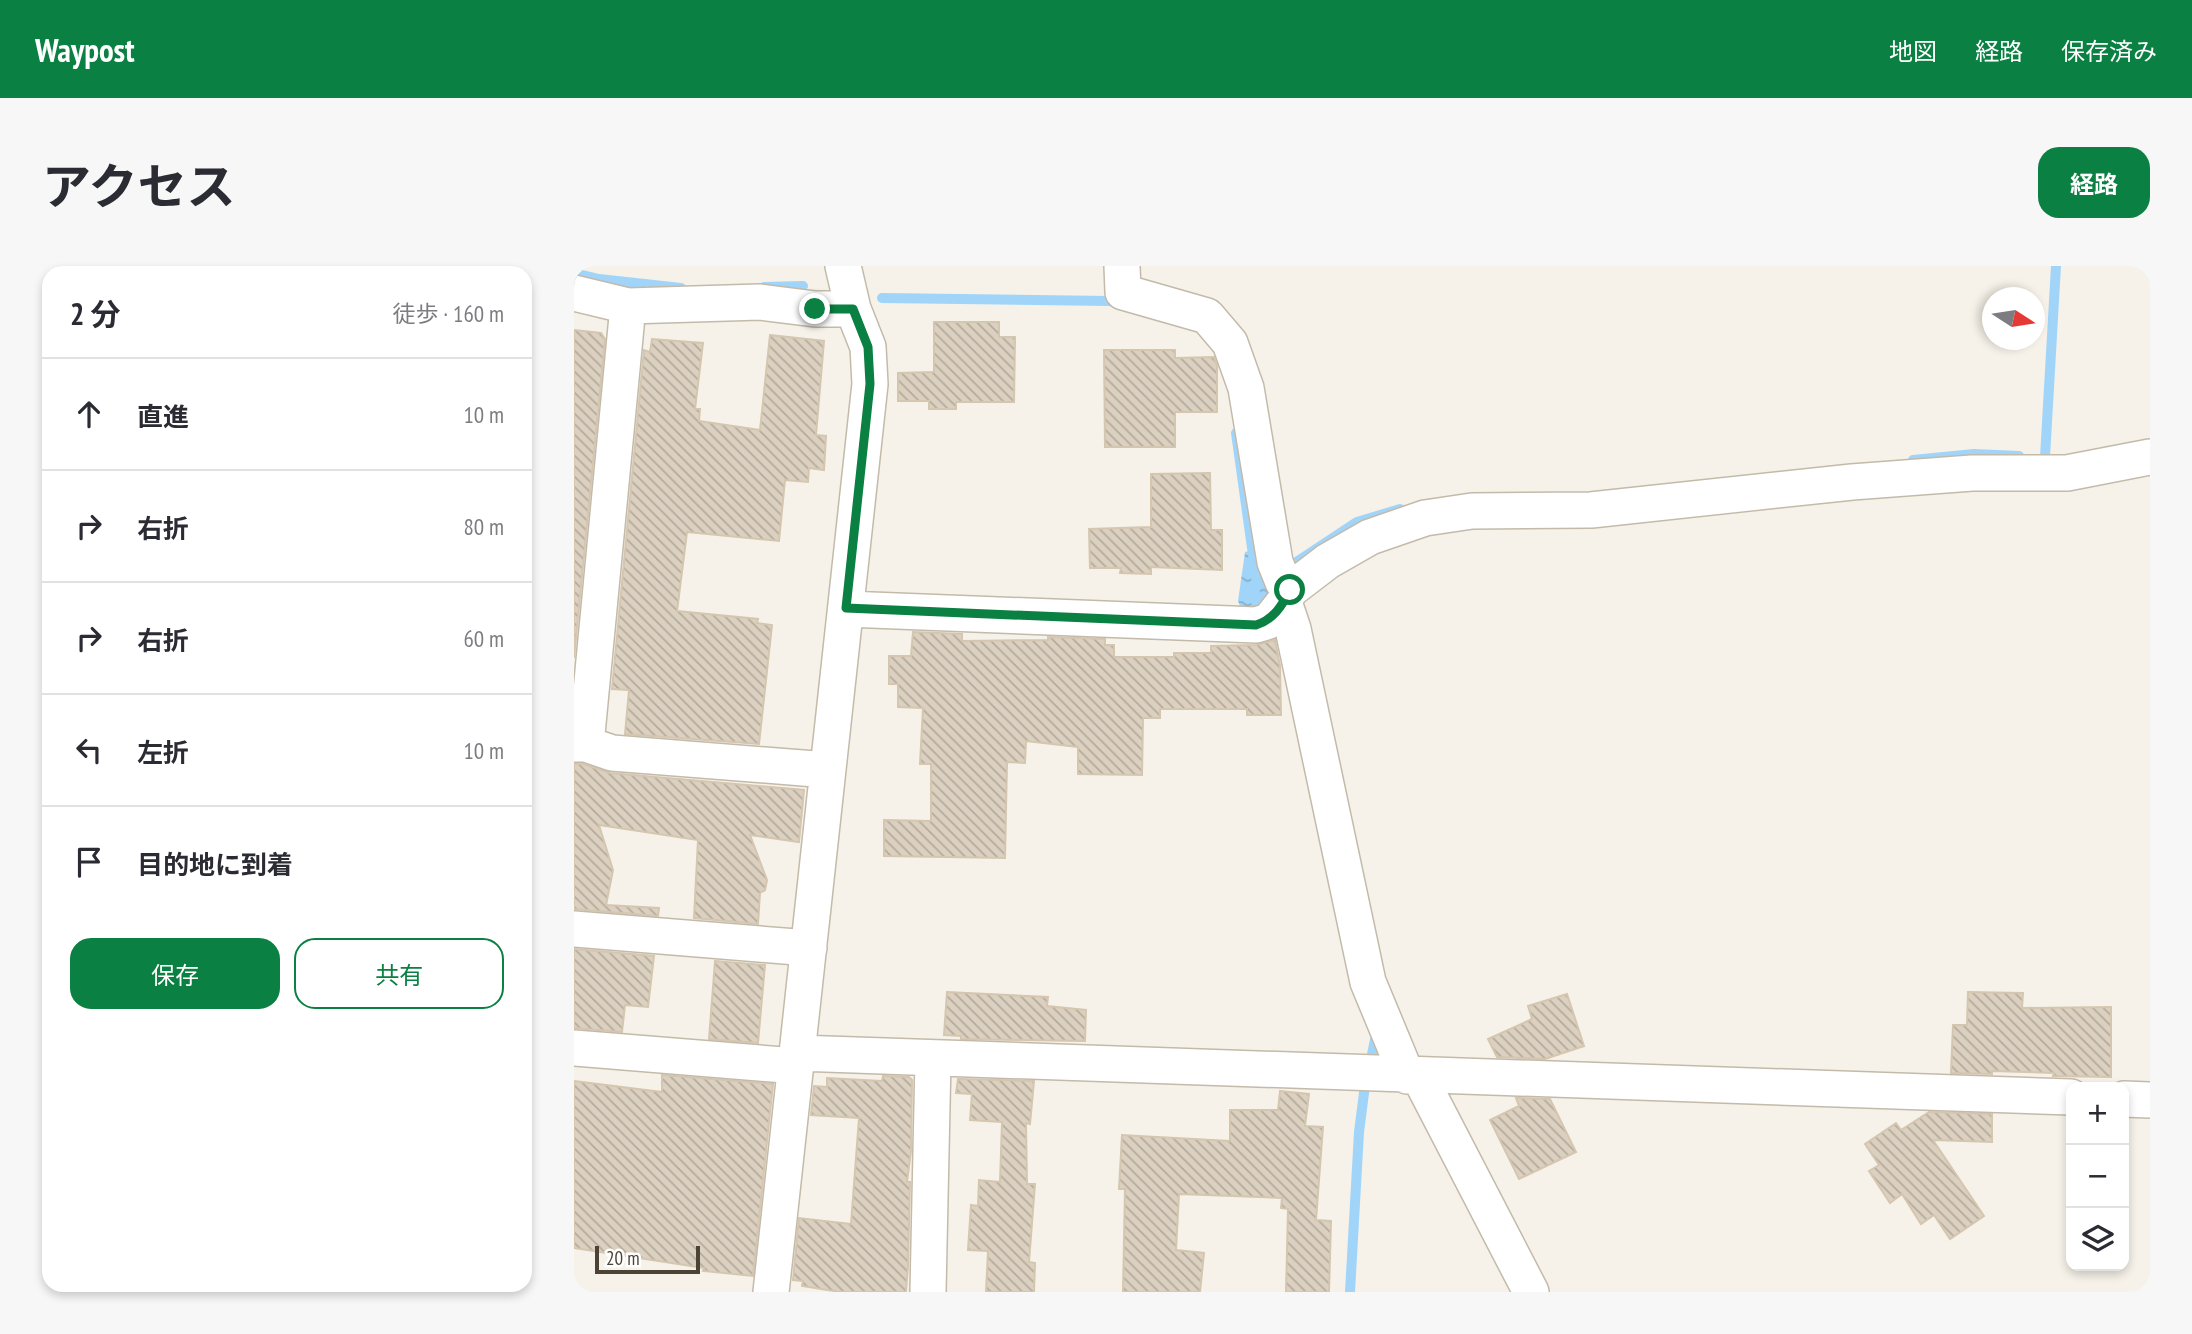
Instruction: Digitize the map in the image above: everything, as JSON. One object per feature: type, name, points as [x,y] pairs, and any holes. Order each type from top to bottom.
[{"type":"street","points":[[771,1292],[870,384],[868,347],[853,309],[843,266]]},
{"type":"street","points":[[1122,266],[1123,292],[1207,316],[1230,342],[1245,388],[1280,594],[1293,629],[1390,1075],[1531,1292]]},
{"type":"street","points":[[574,293],[628,306],[760,302],[815,309],[853,309]]},
{"type":"street","points":[[628,306],[580,744],[612,753],[828,770]]},
{"type":"street","points":[[846,608],[1256,625],[1280,594],[1328,561],[1370,537],[1425,518],[1472,511],[1591,510],[1972,473],[2067,473],[2150,457]]},
{"type":"street","points":[[574,929],[809,948]]},
{"type":"street","points":[[574,1048],[796,1060],[933,1059],[2066,1097]]},
{"type":"street","points":[[928,1292],[933,1059]]},
{"type":"street","points":[[2129,1099],[2150,1100]]},
{"type":"water","points":[[1260,549],[1278,591],[1263,611],[1243,613],[1238,601],[1245,552]]},
{"type":"building","points":[[934,322],[999,322],[999,337],[1015,337],[1014,402],[956,402],[956,409],[929,409],[929,401],[898,401],[898,373],[934,372]]},
{"type":"building","points":[[574,330],[601,333],[605,339],[574,658]]},
{"type":"building","points":[[770,335],[824,341],[816,435],[826,436],[824,470],[809,468],[808,482],[785,480],[779,541],[687,532],[677,611],[758,619],[757,623],[772,625],[759,744],[625,734],[629,690],[612,689],[644,350],[650,352],[652,339],[703,343],[695,409],[700,409],[699,421],[760,430]]},
{"type":"building","points":[[1104,350],[1175,350],[1175,358],[1214,357],[1217,366],[1217,412],[1175,412],[1175,447],[1105,447]]},
{"type":"building","points":[[1210,473],[1211,530],[1222,530],[1222,570],[1151,567],[1151,574],[1120,573],[1121,568],[1090,568],[1089,529],[1151,527],[1151,474]]},
{"type":"building","points":[[913,632],[962,634],[962,641],[1048,640],[1048,637],[1105,639],[1105,645],[1114,645],[1114,657],[1174,657],[1174,653],[1211,653],[1211,646],[1256,645],[1275,640],[1280,666],[1281,715],[1247,715],[1247,709],[1160,709],[1160,718],[1143,718],[1142,775],[1078,774],[1078,747],[1026,741],[1025,763],[1007,762],[1005,858],[884,856],[884,820],[931,821],[931,764],[920,764],[923,708],[898,707],[898,684],[889,684],[889,656],[911,656]]},
{"type":"building","points":[[574,764],[583,764],[610,773],[804,790],[799,842],[750,835],[767,880],[765,890],[760,893],[758,924],[694,918],[698,840],[599,825],[613,870],[606,905],[659,908],[658,916],[574,909]]},
{"type":"building","points":[[574,949],[654,956],[648,1007],[625,1005],[622,1032],[574,1028]]},
{"type":"building","points":[[715,961],[765,965],[758,1043],[709,1039]]},
{"type":"building","points":[[947,992],[1048,997],[1047,1006],[1086,1010],[1085,1041],[961,1039],[961,1036],[944,1035]]},
{"type":"building","points":[[1968,992],[2023,993],[2022,1008],[2111,1007],[2111,1077],[1992,1071],[1992,1074],[1951,1073],[1953,1025],[1967,1025]]},
{"type":"building","points":[[1567,994],[1584,1046],[1545,1059],[1497,1057],[1488,1039],[1532,1019],[1528,1006]]},
{"type":"building","points":[[662,1075],[773,1084],[753,1276],[703,1271],[704,1268],[574,1248],[574,1081],[662,1092]]},
{"type":"building","points":[[883,1076],[909,1077],[912,1080],[911,1151],[907,1182],[910,1182],[906,1292],[840,1292],[802,1286],[803,1281],[793,1280],[799,1218],[851,1224],[859,1118],[811,1115],[814,1086],[827,1087],[827,1078],[882,1081]]},
{"type":"building","points":[[958,1079],[1034,1081],[1030,1124],[1026,1123],[1027,1184],[1035,1184],[1029,1262],[1035,1263],[1034,1292],[986,1292],[988,1251],[968,1250],[971,1205],[978,1206],[979,1180],[1000,1182],[1002,1122],[970,1120],[972,1094],[956,1093]]},
{"type":"building","points":[[1280,1091],[1309,1094],[1305,1126],[1323,1127],[1316,1220],[1331,1221],[1329,1292],[1286,1292],[1288,1209],[1281,1208],[1282,1198],[1179,1194],[1176,1250],[1204,1253],[1200,1292],[1123,1292],[1125,1189],[1119,1189],[1122,1135],[1230,1141],[1230,1110],[1278,1110]]},
{"type":"building","points":[[1516,1098],[1550,1099],[1576,1152],[1519,1179],[1490,1120],[1519,1106]]},
{"type":"building","points":[[1929,1112],[1992,1114],[1992,1142],[1933,1140],[1984,1216],[1950,1239],[1934,1215],[1921,1224],[1902,1194],[1890,1203],[1869,1171],[1879,1165],[1865,1144],[1896,1123],[1901,1130]]},
{"type":"waterway","points":[[2045,457],[2056,266]]},
{"type":"waterway","points":[[574,273],[599,279],[681,288]]},
{"type":"waterway","points":[[764,287],[803,286]]},
{"type":"waterway","points":[[882,298],[1109,301],[1120,304]]},
{"type":"waterway","points":[[1236,433],[1254,562]]},
{"type":"waterway","points":[[1913,460],[1974,454],[2019,456]]},
{"type":"waterway","points":[[1283,571],[1357,522],[1400,509]]},
{"type":"waterway","points":[[1350,1292],[1359,1132],[1377,1030]]},
{"type":"route","points":[[815,309],[853,309],[868,347],[870,384],[846,608],[1256,625],[1269,621],[1290,590]]}]
